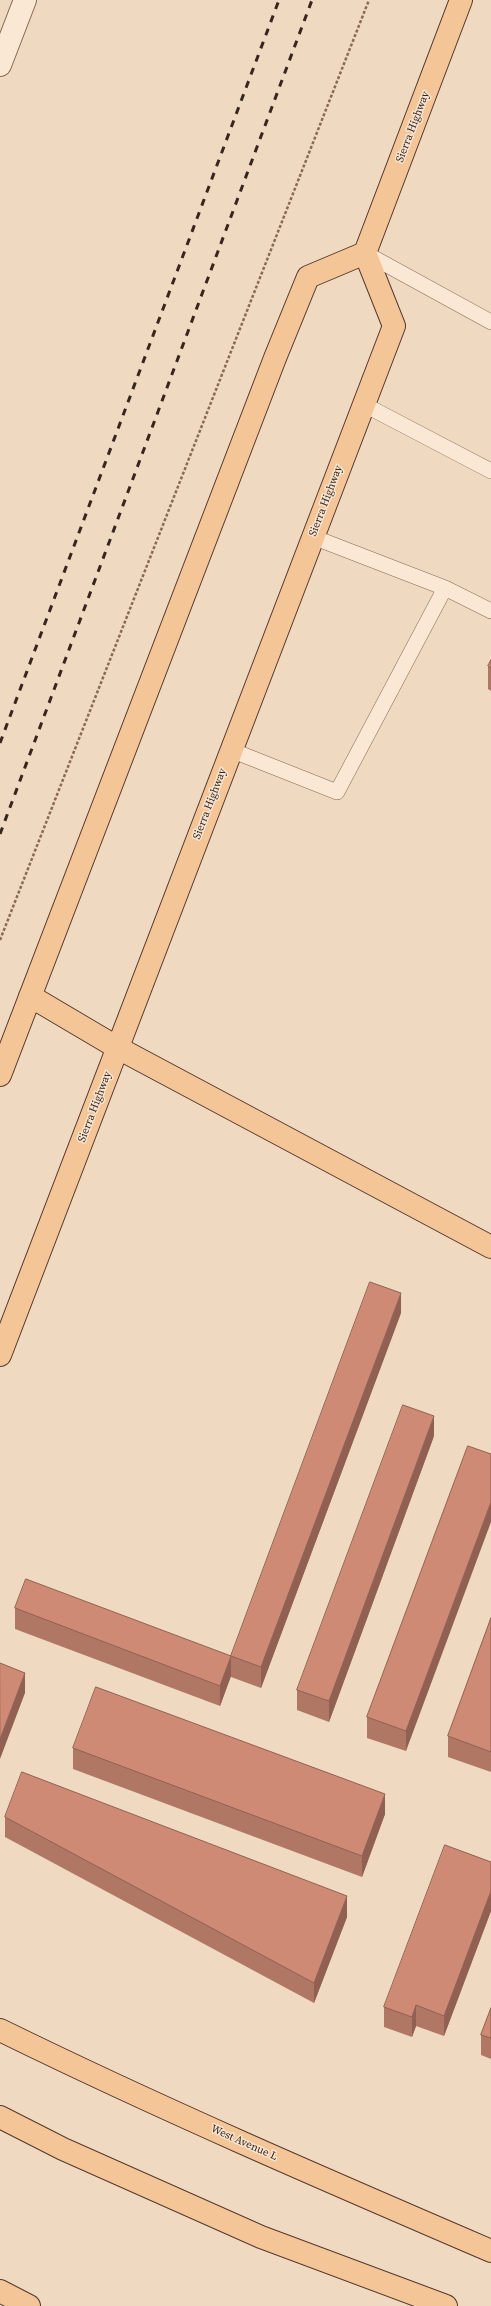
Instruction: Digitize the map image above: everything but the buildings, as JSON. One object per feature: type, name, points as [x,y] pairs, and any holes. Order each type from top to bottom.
[{"type":"main road","name":"Sierra Highway","points":[[0,1355],[394,326],[366,253],[461,0]]},
{"type":"main road","points":[[0,1075],[275,358],[308,277],[366,253]]},
{"type":"main road","points":[[30,996],[118,1048],[491,1247]]},
{"type":"main road","name":"West Avenue L","points":[[0,2030],[94,2076],[305,2171],[491,2250]]},
{"type":"main road","points":[[0,2117],[63,2149],[262,2237],[446,2306]]},
{"type":"main road","points":[[305,2171],[491,2236]]},
{"type":"main road","points":[[358,2272],[423,2306]]},
{"type":"main road","points":[[0,2291],[29,2306]]},
{"type":"street","points":[[0,65],[26,0]]},
{"type":"lane","points":[[366,253],[491,322]]},
{"type":"lane","points":[[363,404],[491,471]]},
{"type":"lane","points":[[313,537],[445,588],[491,611]]},
{"type":"lane","points":[[231,750],[337,792],[445,588]]},
{"type":"path","points":[[0,940],[369,0]]},
{"type":"railway","points":[[0,743],[279,0]]},
{"type":"railway","points":[[0,834],[312,0]]}]
